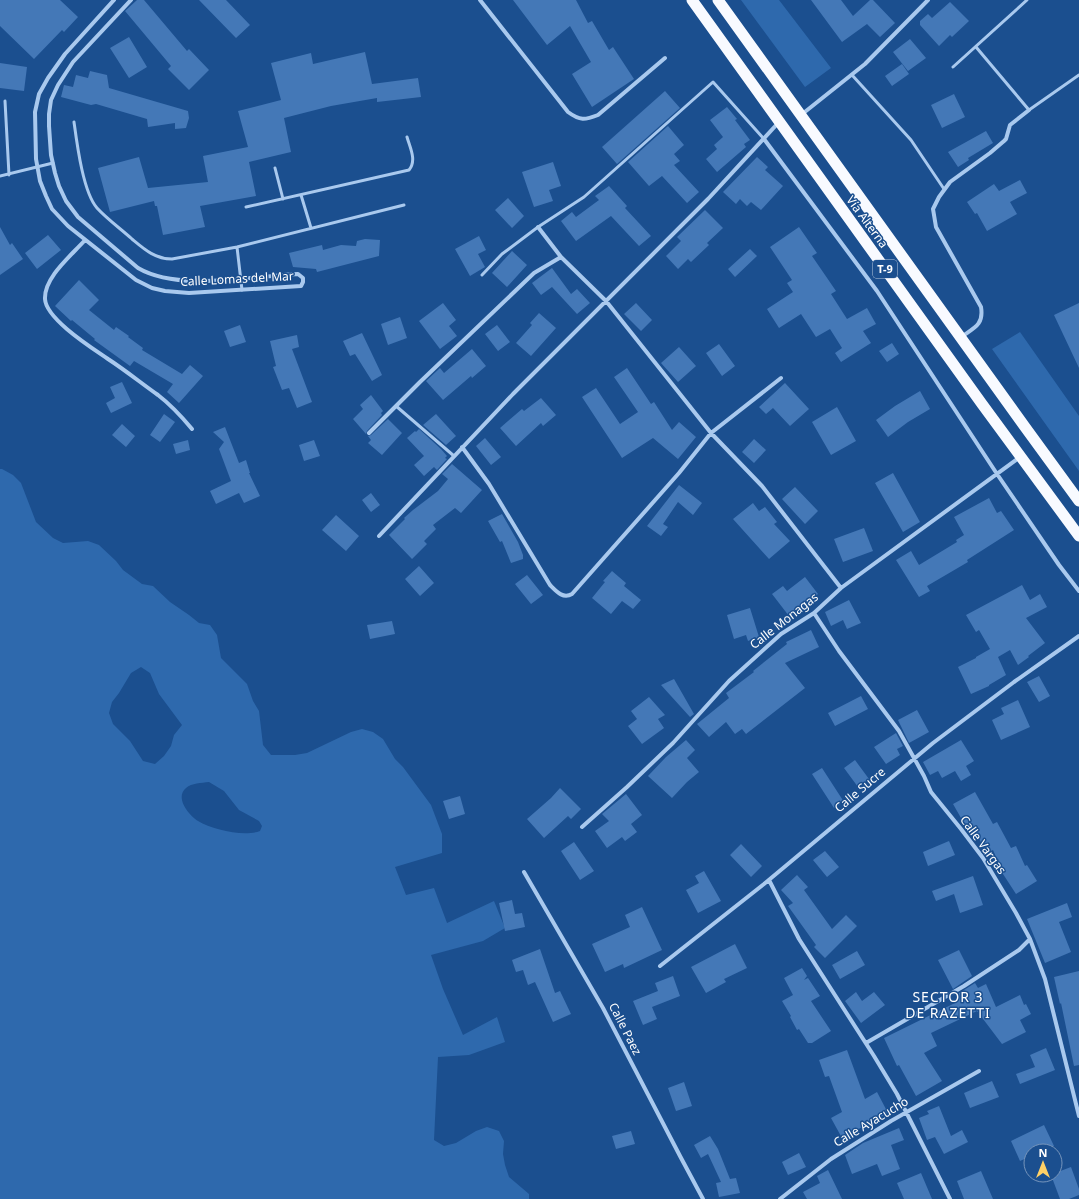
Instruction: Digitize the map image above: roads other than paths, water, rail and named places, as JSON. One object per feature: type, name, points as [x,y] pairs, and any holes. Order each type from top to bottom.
[{"type":"highway","name":"Vía Alterna","points":[[692,0],[1020,457],[1079,536]]},
{"type":"highway","name":"Vía Alterna","points":[[718,0],[1079,501]]},
{"type":"street","name":"Calle Lomas del Mar","points":[[114,0],[65,54],[39,94],[35,112],[38,166],[42,186],[52,209],[68,226],[136,280],[152,288],[165,291],[189,293],[301,286],[303,280],[298,274],[189,281],[163,278],[148,274],[138,268],[78,217],[66,201],[59,186],[51,155],[49,114],[51,100],[58,85],[73,62],[131,0]]},
{"type":"street","points":[[480,0],[568,112],[576,118],[587,120],[598,115],[665,58]]},
{"type":"street","points":[[801,115],[865,64],[928,0]]},
{"type":"street","points":[[961,338],[977,326],[982,312],[981,307],[936,227],[934,209],[944,189],[957,176],[990,153],[1004,141],[1010,125],[1029,110]]},
{"type":"street","points":[[379,536],[513,394],[708,199],[780,122]]},
{"type":"street","points":[[764,139],[877,291],[1058,565],[1079,591]]},
{"type":"street","points":[[538,227],[561,257],[606,300],[710,433],[762,486],[841,588]]},
{"type":"street","points":[[86,240],[50,280],[45,300],[48,309],[78,339],[158,395],[182,417],[192,430]]},
{"type":"street","points":[[369,433],[534,273],[561,257]]},
{"type":"street","points":[[462,447],[489,484],[550,585],[559,594],[566,596],[572,594],[674,479],[710,433],[781,378]]},
{"type":"street","name":"Calle Monagas","points":[[582,826],[627,787],[673,743],[729,681],[780,634],[814,613],[841,588],[1020,457]]},
{"type":"street","name":"Calle Vargas","points":[[814,613],[839,651],[899,731],[924,776],[931,792],[983,858],[1030,939],[1045,979],[1079,1116]]},
{"type":"street","name":"Calle Sucre","points":[[660,966],[769,880],[914,758],[1014,682],[1079,636]]},
{"type":"street","name":"Calle Paez","points":[[524,872],[603,1008],[703,1199]]},
{"type":"street","points":[[769,880],[799,939],[866,1043],[906,1113],[950,1199]]},
{"type":"street","points":[[866,1043],[964,986],[1019,950],[1030,939]]},
{"type":"street","name":"Calle Ayacucho","points":[[780,1199],[831,1159],[906,1113],[979,1071]]},
{"type":"lane","points":[[953,67],[1027,0]]},
{"type":"lane","points":[[976,47],[1029,110],[1079,75]]},
{"type":"lane","points":[[852,75],[911,140],[944,189]]},
{"type":"lane","points":[[482,275],[502,254],[538,227],[584,197],[713,82],[764,139]]},
{"type":"lane","points":[[4,101],[9,175]]},
{"type":"lane","points":[[74,122],[84,177],[90,196],[96,208],[147,251],[161,258],[172,259],[237,247],[404,206]]},
{"type":"lane","points":[[246,207],[409,170],[413,159],[407,136]]},
{"type":"lane","points":[[0,176],[53,163]]},
{"type":"lane","points":[[275,168],[283,199]]},
{"type":"lane","points":[[301,195],[311,228]]},
{"type":"lane","points":[[237,247],[242,290]]},
{"type":"lane","points":[[396,406],[454,456]]},
{"type":"district","name":"SECTOR 3 DE RAZETTI","points":[[948,1006]]}]
